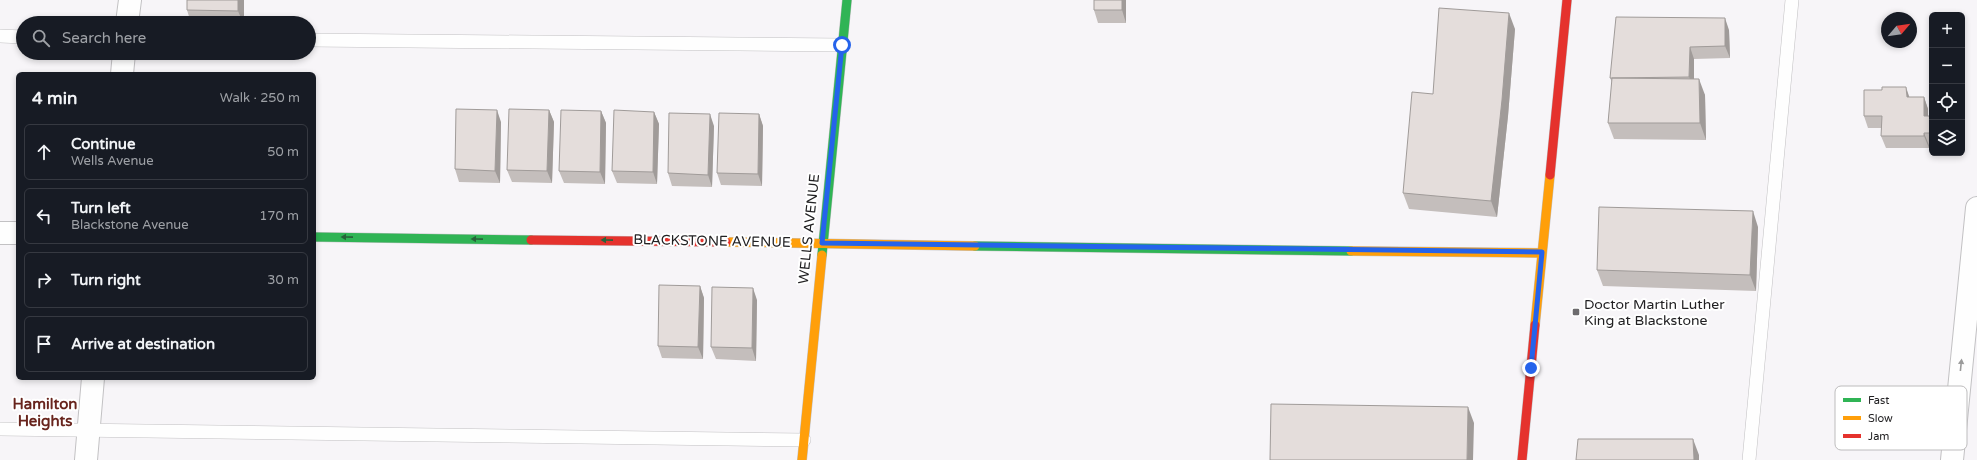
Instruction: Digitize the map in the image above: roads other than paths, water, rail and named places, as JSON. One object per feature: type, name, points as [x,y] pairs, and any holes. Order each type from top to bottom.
[{"type":"street","points":[[128,16],[130,0]]},
{"type":"street","name":"WELLS AVENUE","points":[[802,460],[822,243],[847,0]]},
{"type":"street","points":[[1522,460],[1567,0]]},
{"type":"street","points":[[122,72],[123,60]]},
{"type":"street","points":[[1959,386],[1977,208]]},
{"type":"street","points":[[0,233],[16,233]]},
{"type":"street","name":"BLACKSTONE AVENUE","points":[[316,237],[1542,252]]},
{"type":"street","points":[[86,460],[93,380]]},
{"type":"street","points":[[1952,460],[1953,450]]},
{"type":"lane","points":[[1749,460],[1792,0]]},
{"type":"lane","points":[[0,36],[16,37]]},
{"type":"lane","points":[[316,40],[842,45]]},
{"type":"lane","points":[[0,429],[88,429],[804,440]]},
{"type":"place","name":"Doctor Martin Luther King at Blackstone","points":[[1576,312]]},
{"type":"district","name":"Hamilton Heights","points":[[45,412]]}]
